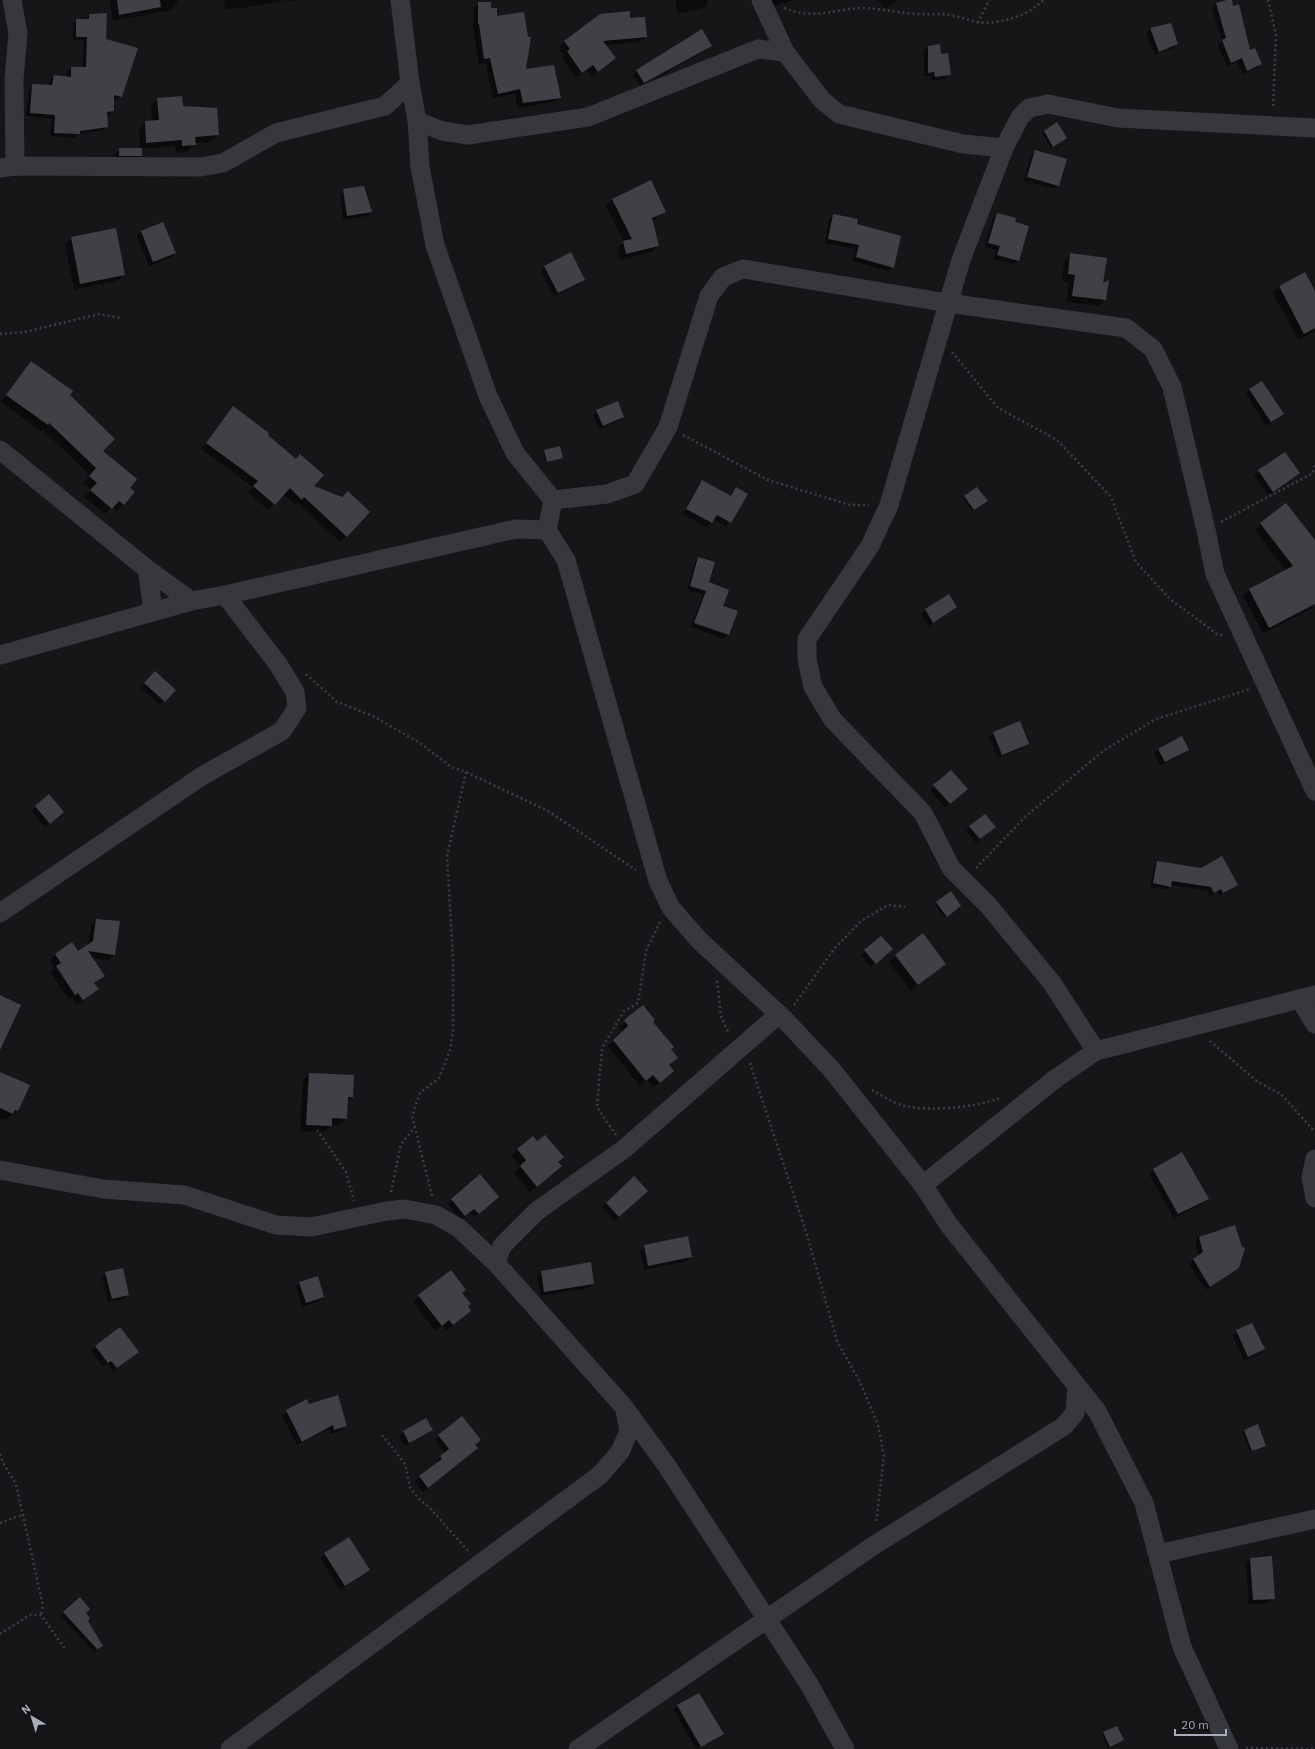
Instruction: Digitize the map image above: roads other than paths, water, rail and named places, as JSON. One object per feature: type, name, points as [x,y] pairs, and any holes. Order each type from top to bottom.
[{"type":"street","points":[[12,0],[18,33],[8,167],[201,167],[223,163],[276,133],[385,106],[410,83]]},
{"type":"street","points":[[400,0],[410,83],[417,121],[420,167],[435,245],[488,396],[515,453],[553,500]]},
{"type":"street","points":[[769,2],[784,52],[822,100],[839,114],[963,144],[1004,148]]},
{"type":"street","points":[[417,121],[442,131],[468,135],[588,117],[758,49],[784,52]]},
{"type":"street","points":[[1096,1051],[1052,982],[988,905],[951,868],[923,812],[833,720],[813,687],[806,659],[807,639],[870,546],[889,505],[961,260],[1004,148],[1020,117],[1029,108],[1048,104],[1118,118],[1315,128]]},
{"type":"street","points":[[553,500],[607,494],[635,484],[668,427],[709,296],[723,277],[743,269],[948,303],[1126,328],[1153,349],[1172,387],[1215,574],[1315,791]]},
{"type":"street","points":[[0,450],[147,569],[191,601]]},
{"type":"street","points":[[553,500],[547,530],[566,560],[658,881],[671,908],[699,940],[781,1017],[832,1070],[923,1185],[950,1225],[1097,1411],[1144,1503],[1182,1647],[1229,1748]]},
{"type":"street","points":[[0,655],[191,601],[225,595],[516,529],[547,530]]},
{"type":"street","points":[[147,569],[152,602],[150,613]]},
{"type":"street","points":[[0,913],[6,907],[202,776],[282,731],[297,708],[295,692],[278,664],[225,595]]},
{"type":"street","points":[[923,1185],[1055,1079],[1096,1051],[1307,997],[1315,1024]]},
{"type":"street","points":[[496,1263],[502,1246],[537,1211],[624,1149],[744,1046],[781,1017]]},
{"type":"street","points":[[1315,1159],[1311,1177],[1315,1198]]},
{"type":"street","points":[[0,1170],[103,1189],[184,1195],[276,1225],[311,1227],[387,1210],[405,1209],[436,1215],[459,1228],[496,1263],[624,1407],[667,1466],[809,1684],[845,1749]]},
{"type":"street","points":[[578,1749],[873,1546],[1064,1426],[1075,1414],[1077,1386]]},
{"type":"street","points":[[230,1749],[482,1560],[600,1475],[620,1452],[629,1431],[624,1407]]},
{"type":"street","points":[[1158,1554],[1315,1519]]}]
